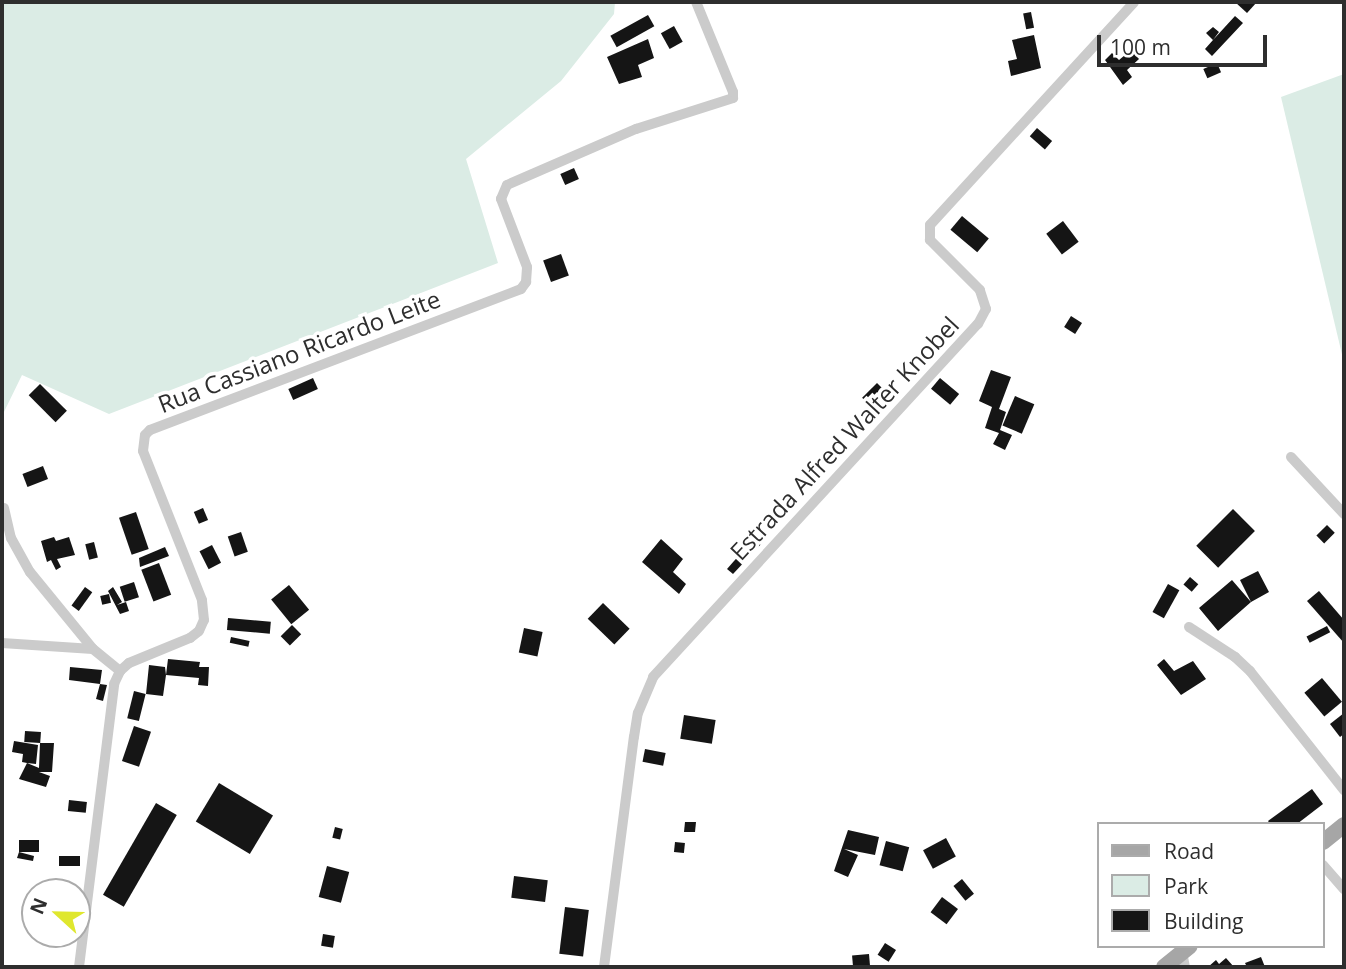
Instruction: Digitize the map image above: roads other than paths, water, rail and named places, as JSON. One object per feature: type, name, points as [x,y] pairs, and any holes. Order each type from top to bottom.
[{"type":"main road","points":[[1325,840],[1344,825]]},
{"type":"main road","points":[[1164,967],[1185,955]]},
{"type":"street","name":"Rua Cassiano Ricardo Leite","points":[[120,671],[129,663],[190,638],[199,631],[204,620],[202,600],[143,451],[145,435],[150,430],[521,289],[526,282],[527,267],[501,199],[507,185],[636,129],[733,98],[733,92],[696,2]]},
{"type":"street","name":"Estrada Alfred Walter Knobel","points":[[604,967],[638,713],[653,677],[978,324],[986,309],[980,290],[930,240],[930,225],[1134,2]]},
{"type":"street","points":[[1291,457],[1344,514]]},
{"type":"street","points":[[4,508],[11,538],[23,562],[93,649],[120,671],[114,684],[79,967]]},
{"type":"street","points":[[1189,627],[1244,665],[1344,790]]},
{"type":"street","points":[[2,643],[93,649]]},
{"type":"street","points":[[1325,867],[1344,889]]}]
